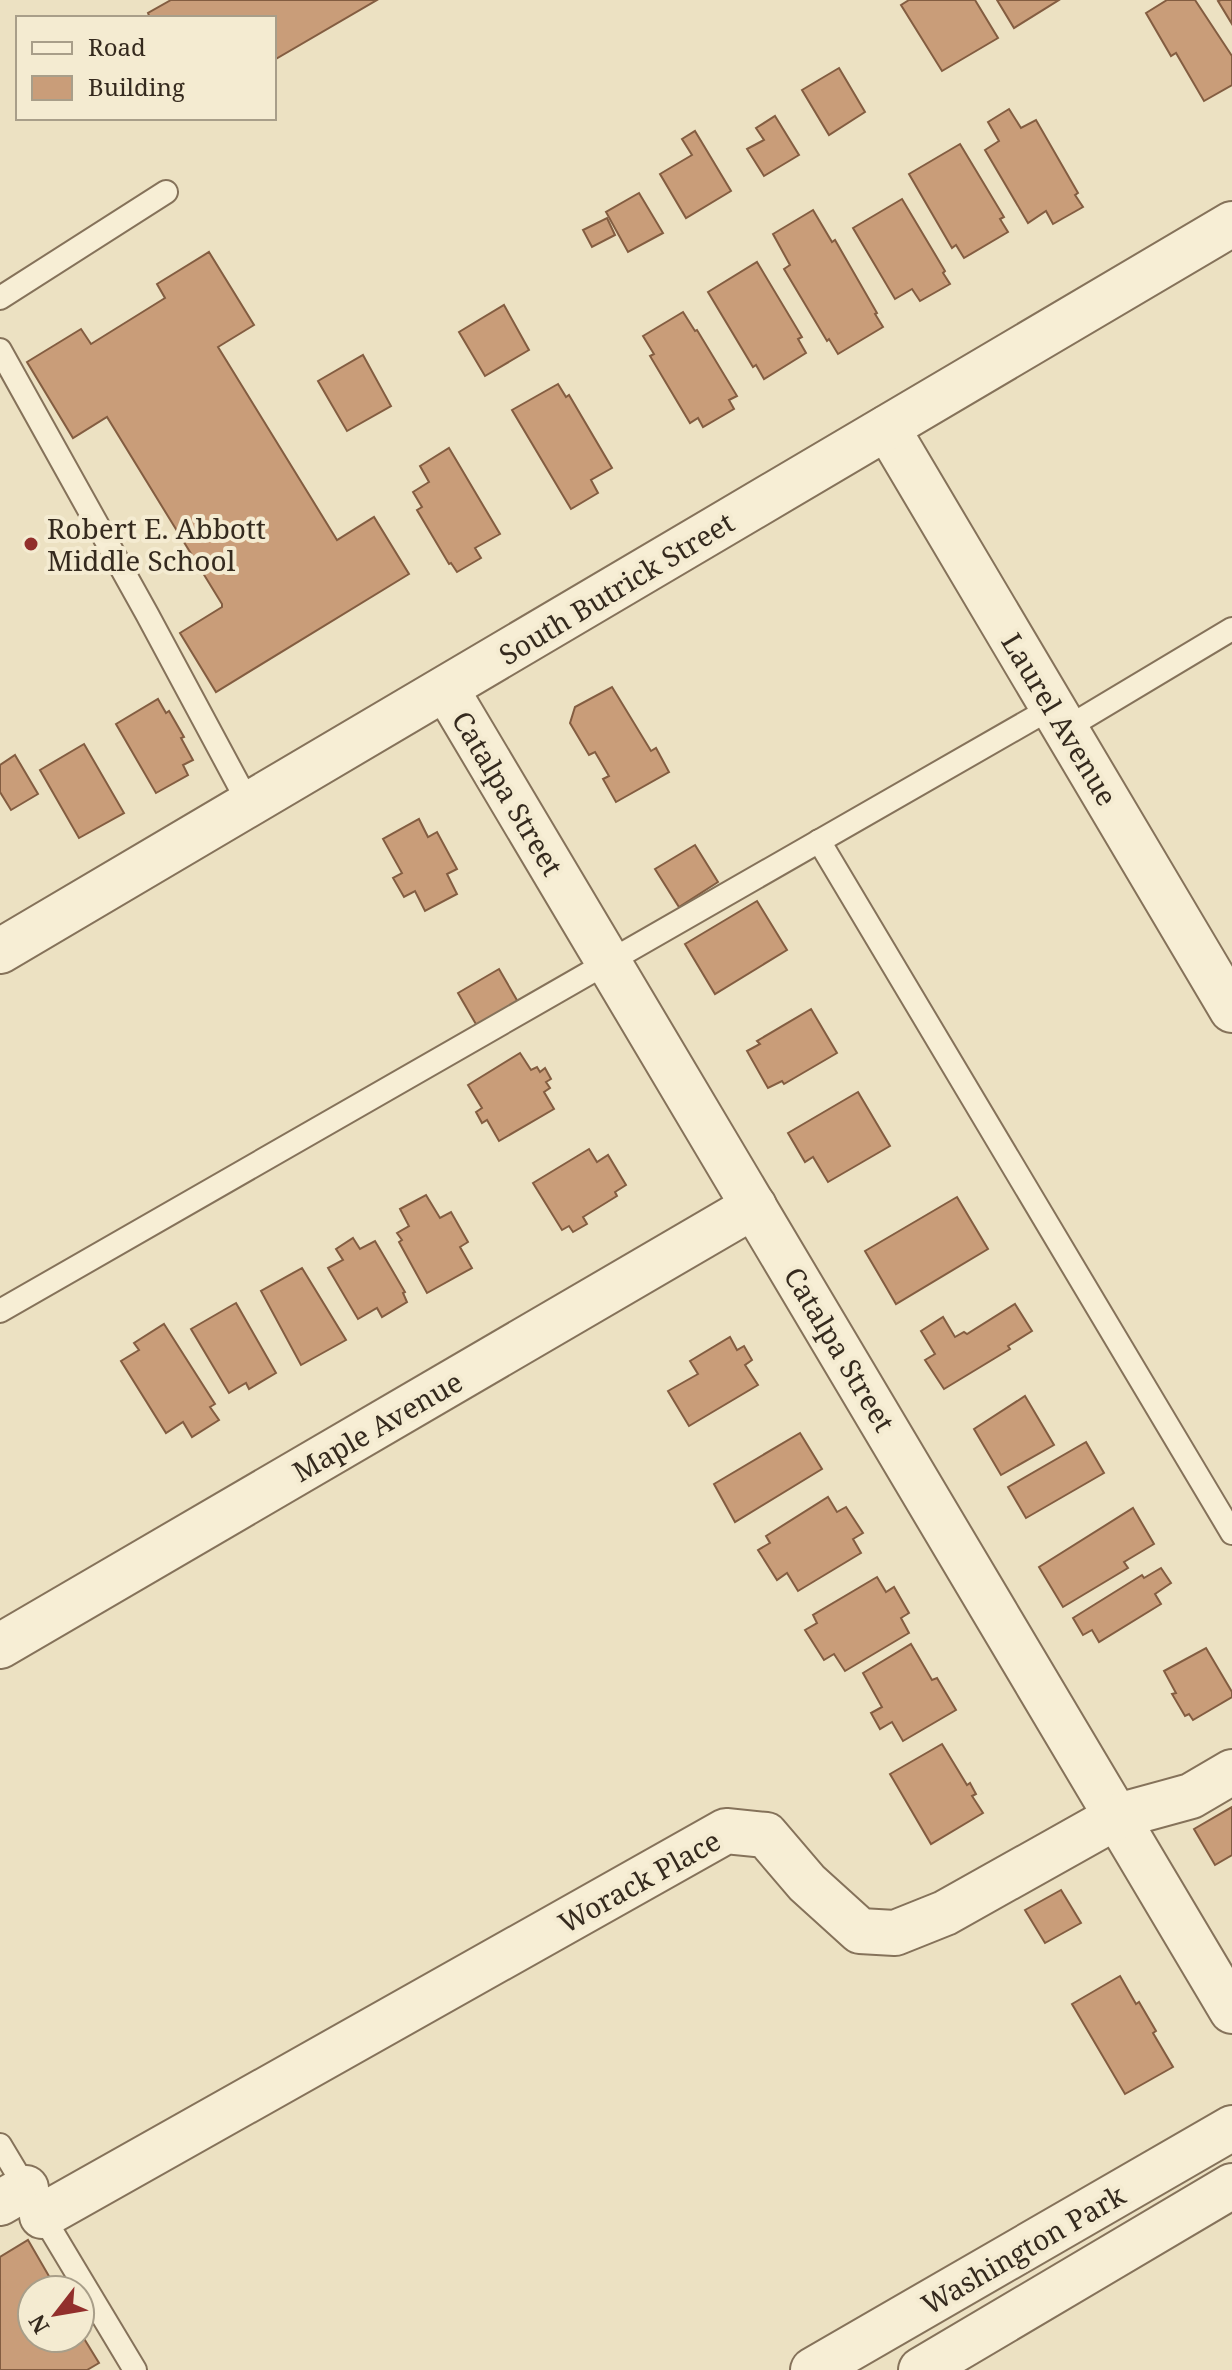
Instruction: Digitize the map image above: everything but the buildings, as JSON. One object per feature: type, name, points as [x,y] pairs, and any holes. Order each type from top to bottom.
[{"type":"street","name":"South Butrick Street","points":[[0,951],[1232,224]]},
{"type":"street","name":"Laurel Avenue","points":[[887,428],[1232,1010]]},
{"type":"street","name":"Catalpa Street","points":[[446,689],[1232,2011]]},
{"type":"street","name":"Maple Avenue","points":[[0,1646],[754,1206]]},
{"type":"street","name":"Worack Place","points":[[23,2202],[726,1831],[766,1835],[807,1883],[860,1931],[895,1933],[945,1913],[1118,1816],[1191,1796],[1232,1772]]},
{"type":"street","name":"Washington Park","points":[[813,2370],[1232,2128]]},
{"type":"street","name":"Washington Park","points":[[921,2370],[1232,2186]]},
{"type":"lane","points":[[0,298],[166,192]]},
{"type":"lane","points":[[0,350],[249,804]]},
{"type":"lane","points":[[0,1311],[819,841],[1232,629]]},
{"type":"lane","points":[[819,841],[1232,1533]]},
{"type":"lane","points":[[0,2145],[23,2202],[135,2370]]},
{"type":"place","name":"Robert E. Abbott Middle School","points":[[31,544]]}]
